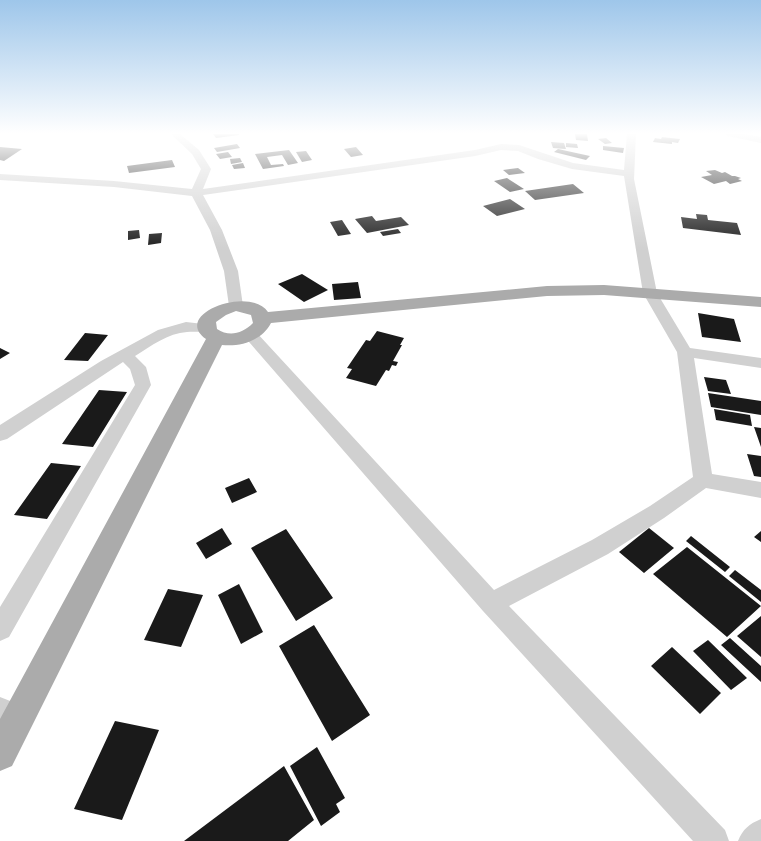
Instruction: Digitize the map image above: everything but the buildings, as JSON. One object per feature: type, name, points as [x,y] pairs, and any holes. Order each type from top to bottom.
[{"type":"main road","points":[[212,333],[234,339],[256,327],[491,295],[546,291],[604,290],[761,302]]},
{"type":"main road","points":[[212,333],[207,322],[214,314],[226,308],[236,306],[254,309],[260,313],[256,327]]},
{"type":"main road","points":[[0,754],[9,714],[212,333]]},
{"type":"street","points":[[196,193],[204,173]]},
{"type":"street","points":[[0,177],[114,184],[196,193],[334,173]]},
{"type":"street","points":[[624,173],[629,174],[628,179],[650,293],[685,352],[703,480]]},
{"type":"street","points":[[196,193],[216,230],[231,271],[236,306]]},
{"type":"street","points":[[0,434],[125,355],[163,333],[186,327],[212,333]]},
{"type":"street","points":[[256,327],[491,603],[714,841]]},
{"type":"street","points":[[685,352],[761,363]]},
{"type":"street","points":[[0,629],[143,385],[138,367],[125,355]]},
{"type":"street","points":[[491,603],[600,547],[657,512],[703,480],[761,490]]},
{"type":"street","points":[[753,841],[761,834]]}]
